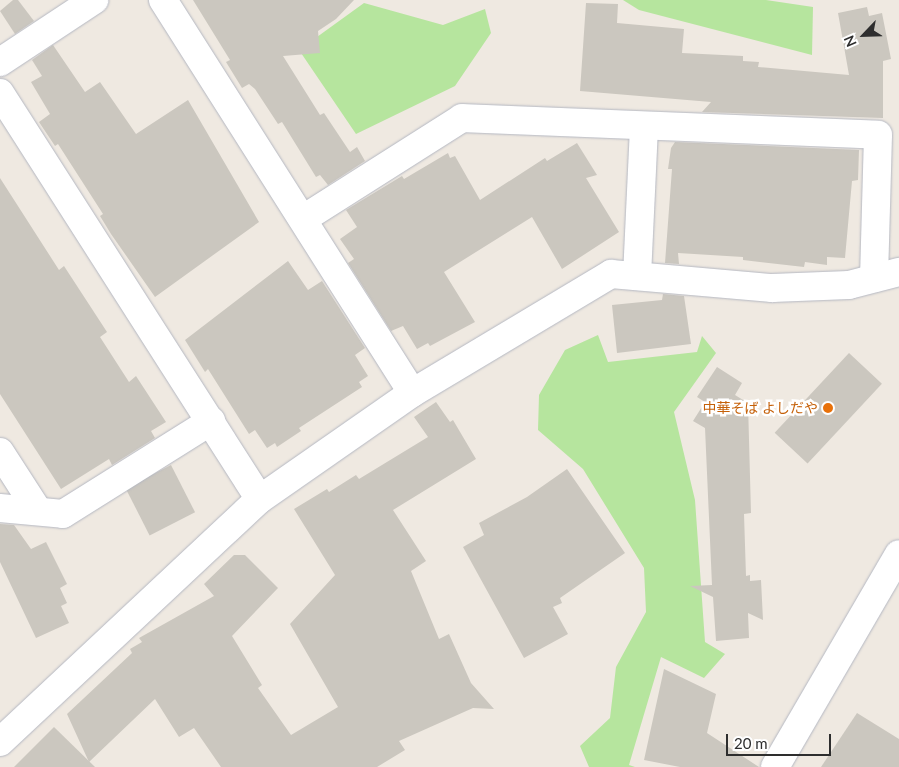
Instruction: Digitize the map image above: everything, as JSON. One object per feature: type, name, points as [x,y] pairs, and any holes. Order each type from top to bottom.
[{"type":"street","points":[[0,62],[94,0]]},
{"type":"street","points":[[163,0],[412,393]]},
{"type":"street","points":[[0,93],[260,499]]},
{"type":"street","points":[[0,742],[260,499],[412,393],[611,274],[772,288],[849,285],[886,275],[878,135],[462,118],[303,219]]},
{"type":"street","points":[[637,276],[644,126]]},
{"type":"street","points":[[0,508],[63,514],[211,421]]},
{"type":"street","points":[[0,452],[38,512]]},
{"type":"street","points":[[775,767],[899,554]]},
{"type":"green space","points":[[623,0],[766,0],[813,7],[812,55],[639,10]]},
{"type":"green space","points":[[364,3],[443,25],[485,9],[491,33],[455,86],[356,134],[299,50]]},
{"type":"green space","points":[[598,335],[608,362],[697,352],[702,336],[716,353],[674,412],[695,500],[705,642],[725,654],[704,678],[661,657],[629,765],[635,767],[589,767],[580,746],[610,718],[616,667],[646,612],[644,568],[583,469],[538,430],[539,395],[565,350]]},
{"type":"building","points":[[13,0],[18,0],[34,21],[15,34],[0,11]]},
{"type":"building","points":[[193,0],[354,0],[336,19],[318,31],[320,53],[283,56],[320,115],[324,113],[350,152],[357,147],[365,161],[328,185],[320,175],[316,177],[282,122],[278,124],[255,89],[249,84],[242,88],[226,62],[230,60]]},
{"type":"building","points":[[586,3],[618,4],[617,23],[684,29],[682,53],[743,56],[743,61],[759,62],[758,67],[849,75],[838,13],[867,7],[869,16],[882,13],[891,59],[883,61],[883,118],[702,112],[711,102],[580,91]]},
{"type":"building","points":[[53,45],[85,92],[100,82],[136,134],[188,100],[259,222],[155,297],[111,234],[100,216],[103,214],[58,144],[55,146],[39,122],[50,114],[31,82],[42,76],[32,60]]},
{"type":"building","points":[[675,142],[859,150],[858,180],[852,181],[845,258],[827,257],[827,265],[805,262],[804,267],[743,260],[743,257],[678,253],[679,264],[665,263],[672,169],[668,169],[671,148]]},
{"type":"building","points":[[577,143],[597,175],[586,178],[619,232],[562,269],[532,217],[444,272],[475,322],[430,346],[428,343],[417,349],[403,326],[391,331],[348,263],[354,259],[340,239],[357,227],[346,210],[402,176],[404,179],[448,153],[450,158],[455,156],[480,200],[545,158],[547,161]]},
{"type":"building","points":[[0,178],[59,270],[64,266],[107,332],[100,337],[129,382],[136,376],[166,422],[151,431],[155,438],[112,465],[109,459],[61,489],[0,394]]},
{"type":"building","points":[[288,261],[308,290],[322,281],[365,348],[355,355],[368,376],[359,382],[362,387],[299,428],[301,431],[277,447],[275,443],[267,448],[255,430],[249,434],[208,369],[205,372],[185,340]]},
{"type":"building","points":[[663,294],[684,296],[691,344],[617,353],[612,305],[662,300]]},
{"type":"building","points":[[849,353],[882,384],[808,463],[775,433]]},
{"type":"building","points":[[717,367],[742,383],[735,395],[748,403],[751,513],[744,514],[746,576],[750,575],[750,581],[761,580],[763,620],[748,613],[749,638],[716,641],[713,597],[690,586],[712,585],[705,428],[693,421],[705,402],[697,397]]},
{"type":"building","points":[[436,402],[450,422],[453,420],[476,459],[393,510],[426,561],[411,571],[439,639],[449,634],[471,683],[494,709],[473,708],[399,741],[405,750],[377,767],[221,767],[194,728],[179,737],[155,699],[89,762],[67,714],[132,653],[130,649],[142,642],[139,638],[214,596],[204,584],[234,555],[245,555],[278,588],[232,636],[262,685],[258,688],[291,735],[338,707],[290,624],[335,575],[294,509],[327,489],[329,492],[356,475],[359,479],[428,437],[414,417]]},
{"type":"building","points":[[171,465],[195,512],[150,535],[126,488]]},
{"type":"building","points":[[567,469],[625,553],[560,598],[562,603],[553,607],[568,634],[524,658],[463,547],[484,535],[479,523],[527,497]]},
{"type":"building","points":[[0,524],[14,525],[31,549],[46,542],[67,584],[60,588],[67,603],[61,606],[69,623],[36,638],[0,562]]},
{"type":"building","points":[[664,669],[716,694],[707,733],[759,767],[680,767],[644,760]]},
{"type":"building","points":[[857,713],[899,739],[899,767],[821,767]]},
{"type":"building","points":[[54,727],[95,767],[14,767]]},
{"type":"place","name":"中華そば よしだや","points":[[828,408]]}]
